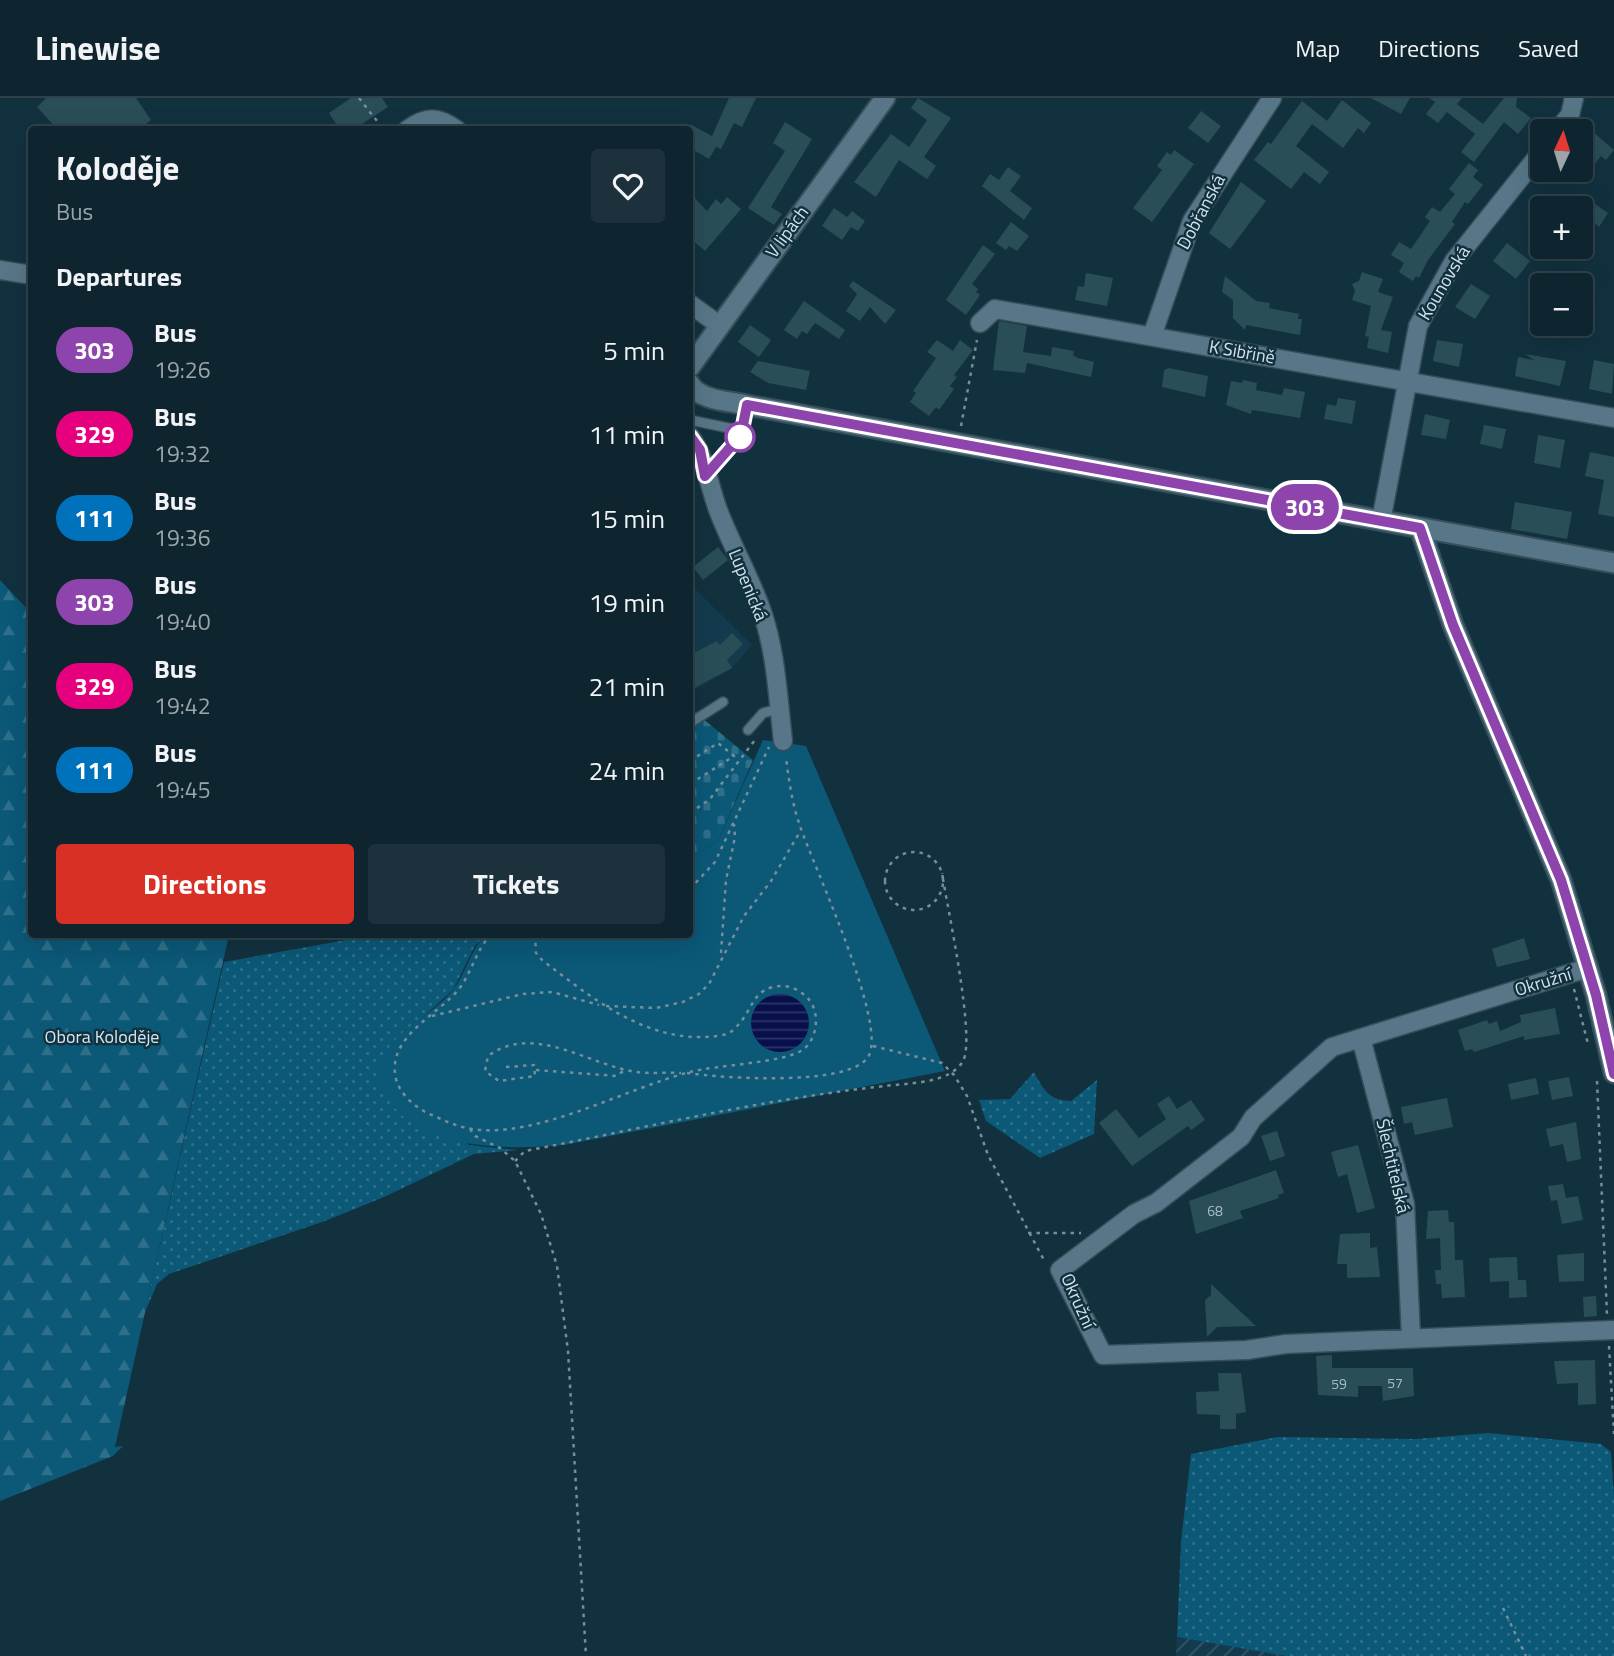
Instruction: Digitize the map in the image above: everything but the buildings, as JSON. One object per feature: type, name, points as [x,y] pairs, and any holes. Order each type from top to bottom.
[{"type":"street","name":"V lipách","points":[[693,363],[885,98]]},
{"type":"street","name":"Dobřanská","points":[[1152,336],[1192,221],[1272,98]]},
{"type":"street","points":[[1567,119],[1574,98]]},
{"type":"street","points":[[412,126],[420,120],[434,117],[450,126]]},
{"type":"street","name":"Kounovská","points":[[1381,521],[1405,381],[1418,326],[1430,299],[1454,261],[1530,166]]},
{"type":"street","points":[[0,270],[28,274]]},
{"type":"street","points":[[693,305],[719,325]]},
{"type":"street","name":"K Sibřině","points":[[980,323],[995,309],[1614,418]]},
{"type":"street","points":[[693,389],[709,397],[747,405],[1614,564]]},
{"type":"street","name":"Lupenická","points":[[693,440],[700,450],[705,476],[729,540],[761,609],[774,664],[779,709],[777,742]]},
{"type":"street","points":[[1420,528],[1453,625],[1561,880],[1579,971],[1605,1074]]},
{"type":"street","name":"Okružní","points":[[1579,971],[1332,1047],[1253,1118],[1241,1136],[1156,1203],[1100,1236],[1060,1270],[1103,1355],[1611,1330]]},
{"type":"street","name":"Šlechtitelská","points":[[1361,1038],[1405,1204],[1412,1338]]},
{"type":"lane","points":[[705,476],[743,430],[747,405]]},
{"type":"lane","points":[[693,421],[743,430]]},
{"type":"lane","points":[[693,721],[723,702]]},
{"type":"lane","points":[[748,730],[763,713],[779,709]]},
{"type":"path","points":[[359,98],[381,126]]},
{"type":"path","points":[[961,427],[980,323]]},
{"type":"path","points":[[693,886],[715,863],[777,742]]},
{"type":"path","points":[[536,1070],[532,1079],[499,1081],[485,1071],[485,1062],[496,1051],[526,1044],[573,1051],[627,1070],[782,1078],[839,1073],[862,1065],[873,1046],[850,953],[801,830],[777,742]]},
{"type":"path","points":[[693,759],[718,743],[734,756],[693,782]]},
{"type":"path","points":[[693,811],[710,799],[745,754]]},
{"type":"path","points":[[721,956],[726,880],[735,837],[734,823]]},
{"type":"path","points":[[430,1017],[523,995],[552,992],[602,1005],[656,1009],[699,995],[709,984],[721,956],[801,830]]},
{"type":"path","points":[[515,1161],[525,1151],[671,1121],[952,1073],[965,1058],[965,1015],[942,873],[933,859],[926,854],[902,854],[885,872],[885,889],[901,908],[918,910],[938,897],[942,889],[942,873]]},
{"type":"path","points":[[488,938],[477,950],[461,986],[398,1048],[394,1067],[396,1082],[403,1094],[422,1111],[470,1129],[506,1129],[542,1122],[685,1073],[715,1066],[790,1056],[811,1041],[816,1023],[811,1002],[788,986],[773,986],[760,992],[737,1027],[727,1035],[711,1037],[649,1028],[602,1005],[542,960],[536,953],[535,938]]},
{"type":"path","points":[[1579,971],[1589,1050]]},
{"type":"path","points":[[873,1046],[942,1063],[952,1073],[967,1096],[989,1158],[1028,1233],[1048,1266],[1065,1267]]},
{"type":"path","points":[[506,1067],[523,1063],[534,1065],[536,1070]]},
{"type":"path","points":[[536,1070],[616,1076],[627,1070]]},
{"type":"path","points":[[1605,1074],[1599,1088],[1614,1434]]},
{"type":"path","points":[[470,1129],[475,1136],[500,1147],[515,1161],[541,1214],[558,1278],[568,1351],[586,1656]]},
{"type":"path","points":[[1028,1233],[1100,1236]]},
{"type":"path","points":[[1503,1608],[1526,1656]]},
{"type":"shaded area","points":[[693,587],[752,645],[732,668],[693,691]]},
{"type":"shaded area","points":[[774,994],[786,994],[801,1002],[809,1017],[809,1029],[801,1044],[786,1052],[774,1052],[759,1044],[751,1029],[751,1017],[759,1002]]},
{"type":"shaded area","points":[[1177,1637],[1286,1656],[1176,1656]]},
{"type":"green space","name":"Obora Koloděje","points":[[0,580],[28,610],[28,938],[228,938],[115,1447],[123,1446],[113,1456],[0,1501]]},
{"type":"green space","points":[[693,710],[753,760],[718,841],[693,855]]},
{"type":"green space","points":[[763,740],[806,746],[945,1071],[564,1145],[542,1147],[467,1143],[420,1128],[401,1115],[387,1097],[380,1082],[379,1067],[384,1055],[401,1034],[453,990],[483,938],[693,938],[693,855],[718,841]]},
{"type":"green space","points":[[357,938],[482,938],[475,946],[453,990],[393,1044],[469,1145],[518,1150],[474,1154],[384,1197],[325,1221],[169,1274],[157,1284],[145,1312],[224,962]]},
{"type":"green space","points":[[1034,1072],[1048,1093],[1057,1099],[1071,1101],[1097,1080],[1094,1134],[1040,1158],[986,1121],[979,1100],[1010,1099]]},
{"type":"green space","points":[[1488,1433],[1601,1444],[1611,1452],[1614,1496],[1614,1656],[1286,1656],[1177,1637],[1181,1542],[1191,1454],[1277,1437],[1416,1439]]},
{"type":"bus line","name":"303","points":[[693,440],[700,450],[705,476],[741,435],[747,405],[1420,528],[1453,625],[1561,880],[1596,995],[1614,1074]]}]
